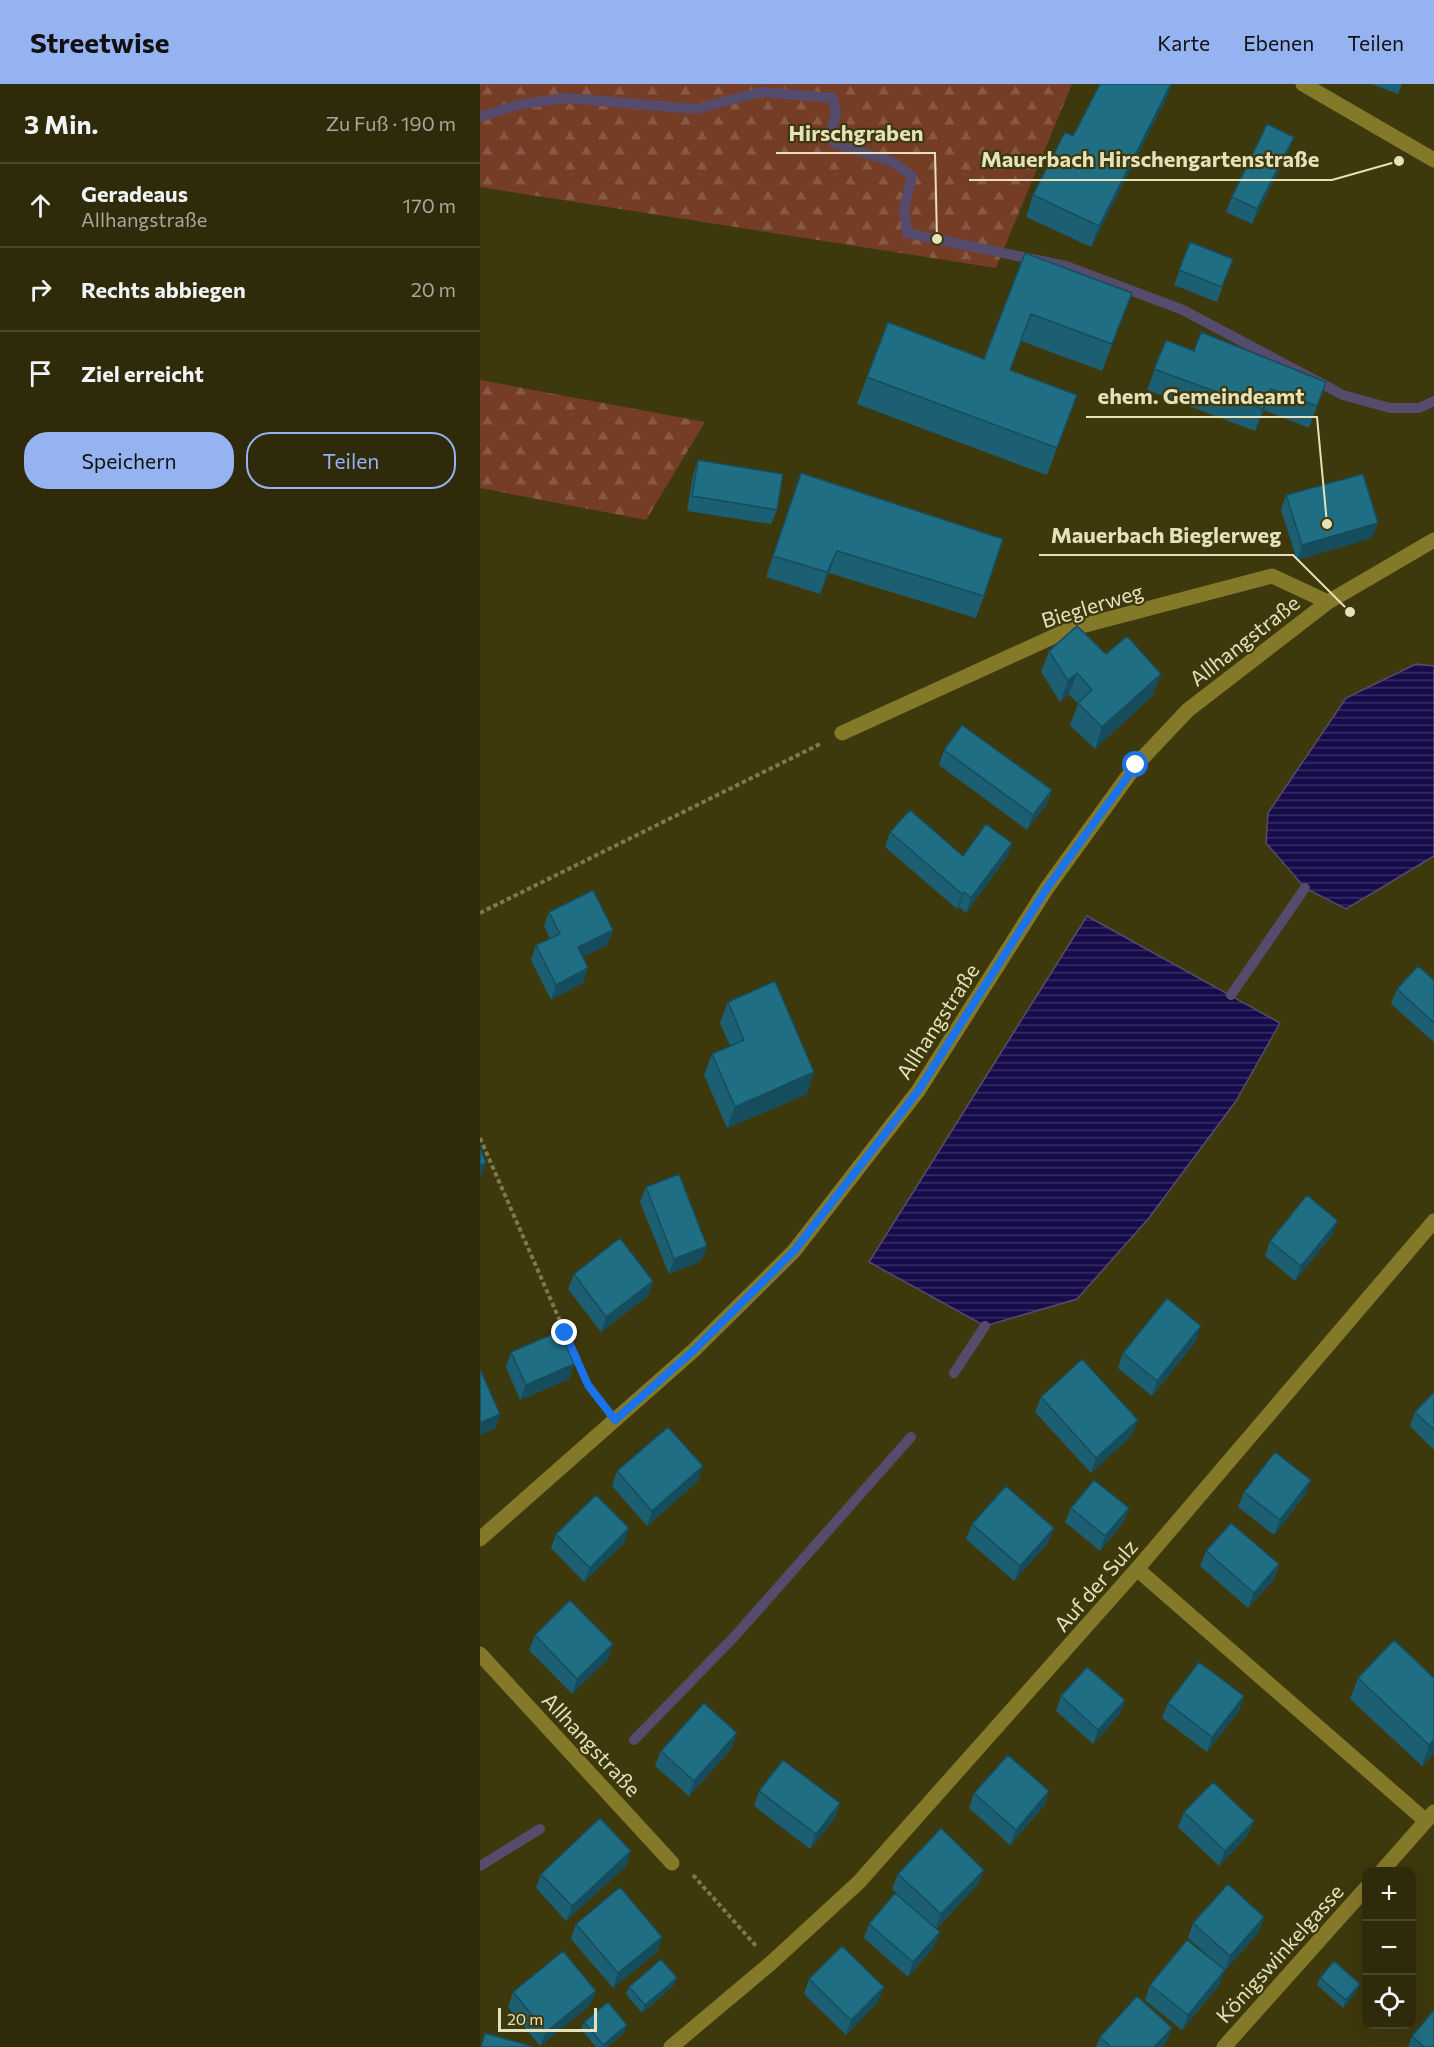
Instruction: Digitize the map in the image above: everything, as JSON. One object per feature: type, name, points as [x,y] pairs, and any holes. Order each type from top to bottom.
[{"type":"street","points":[[1303,84],[1434,160]]},
{"type":"street","name":"Allhangstraße","points":[[480,1539],[693,1351],[794,1251],[918,1091],[1047,888],[1136,765],[1188,711],[1328,602],[1434,540]]},
{"type":"street","name":"Bieglerweg","points":[[842,733],[1070,629],[1272,576],[1328,602]]},
{"type":"street","name":"Auf der Sulz","points":[[671,2047],[771,1963],[859,1882],[1137,1569],[1434,1221]]},
{"type":"street","points":[[1137,1569],[1430,1817],[1385,1867]]},
{"type":"street","name":"Allhangstraße","points":[[480,1654],[672,1863]]},
{"type":"street","name":"Königswinkelgasse","points":[[1224,2047],[1362,1892]]},
{"type":"path","points":[[480,913],[842,733]]},
{"type":"path","points":[[480,1138],[588,1385],[615,1420]]},
{"type":"path","points":[[672,1863],[691,1872],[771,1963]]},
{"type":"green space","points":[[480,84],[1072,84],[996,268],[480,187]]},
{"type":"green space","points":[[480,380],[705,422],[646,520],[480,488]]},
{"type":"shaded area","points":[[1416,664],[1434,666],[1434,856],[1346,909],[1305,888],[1266,843],[1268,813],[1346,698]]},
{"type":"shaded area","points":[[1087,916],[1280,1023],[1236,1101],[1149,1218],[1077,1299],[985,1326],[869,1262]]},
{"type":"building","points":[[1100,84],[1171,84],[1099,226],[1033,195],[1065,132],[1073,136]]},
{"type":"building","points":[[1267,124],[1294,137],[1257,209],[1232,197]]},
{"type":"building","points":[[1190,242],[1233,259],[1222,287],[1179,270]]},
{"type":"building","points":[[1025,253],[1132,293],[1112,344],[1031,314],[1010,370],[1077,395],[1057,448],[867,377],[888,322],[984,359]]},
{"type":"building","points":[[1201,332],[1326,382],[1317,406],[1271,389],[1263,409],[1154,369],[1166,340],[1194,351]]},
{"type":"building","points":[[698,460],[783,474],[777,510],[692,496]]},
{"type":"building","points":[[801,473],[1003,539],[984,596],[837,551],[827,572],[773,556]]},
{"type":"building","points":[[1363,474],[1378,523],[1302,545],[1286,495]]},
{"type":"building","points":[[1077,626],[1106,654],[1127,636],[1161,674],[1102,727],[1078,703],[1092,690],[1077,673],[1068,681],[1049,651]]},
{"type":"building","points":[[962,725],[1052,790],[1033,815],[944,750]]},
{"type":"building","points":[[910,810],[963,856],[986,824],[1012,843],[971,898],[964,892],[962,894],[890,832]]},
{"type":"building","points":[[593,890],[613,930],[578,947],[588,968],[556,985],[536,945],[560,934],[549,912]]},
{"type":"building","points":[[1418,966],[1434,980],[1434,1023],[1397,989]]},
{"type":"building","points":[[775,981],[814,1072],[735,1107],[712,1054],[744,1040],[728,1002]]},
{"type":"building","points":[[480,1147],[486,1163],[480,1165]]},
{"type":"building","points":[[679,1174],[707,1246],[674,1259],[646,1187]]},
{"type":"building","points":[[1307,1195],[1338,1221],[1301,1266],[1270,1241]]},
{"type":"building","points":[[620,1238],[653,1281],[606,1317],[574,1274]]},
{"type":"building","points":[[1167,1298],[1201,1326],[1157,1381],[1123,1353]]},
{"type":"building","points":[[560,1331],[574,1364],[526,1385],[511,1352]]},
{"type":"building","points":[[1082,1359],[1138,1420],[1096,1458],[1041,1397]]},
{"type":"building","points":[[480,1369],[500,1414],[480,1423]]},
{"type":"building","points":[[1434,1392],[1434,1430],[1415,1412]]},
{"type":"building","points":[[668,1427],[703,1466],[652,1511],[617,1471]]},
{"type":"building","points":[[1275,1452],[1311,1480],[1280,1520],[1244,1492]]},
{"type":"building","points":[[1094,1480],[1129,1508],[1105,1536],[1071,1508]]},
{"type":"building","points":[[1006,1486],[1054,1528],[1020,1566],[972,1524]]},
{"type":"building","points":[[596,1495],[629,1528],[590,1568],[556,1534]]},
{"type":"building","points":[[1231,1523],[1279,1564],[1254,1593],[1206,1551]]},
{"type":"building","points":[[570,1600],[613,1644],[577,1679],[535,1635]]},
{"type":"building","points":[[1394,1640],[1434,1678],[1434,1740],[1429,1745],[1358,1678]]},
{"type":"building","points":[[1199,1662],[1244,1696],[1212,1737],[1168,1703]]},
{"type":"building","points":[[1087,1667],[1125,1700],[1098,1730],[1061,1696]]},
{"type":"building","points":[[704,1703],[737,1733],[694,1781],[661,1751]]},
{"type":"building","points":[[1008,1755],[1049,1791],[1016,1830],[974,1793]]},
{"type":"building","points":[[783,1760],[840,1803],[816,1834],[759,1791]]},
{"type":"building","points":[[1213,1782],[1254,1821],[1225,1851],[1184,1812]]},
{"type":"building","points":[[600,1818],[631,1851],[572,1906],[541,1874]]},
{"type":"building","points":[[941,1828],[984,1870],[941,1914],[898,1874]]},
{"type":"building","points":[[1228,1884],[1264,1917],[1230,1956],[1193,1923]]},
{"type":"building","points":[[620,1887],[662,1937],[618,1973],[576,1924]]},
{"type":"building","points":[[895,1893],[940,1932],[913,1962],[869,1924]]},
{"type":"building","points":[[1187,1940],[1225,1970],[1188,2015],[1150,1985]]},
{"type":"building","points":[[842,1946],[884,1987],[851,2020],[809,1979]]},
{"type":"building","points":[[563,1951],[596,1991],[546,2032],[513,1992]]},
{"type":"building","points":[[661,1959],[677,1978],[645,2005],[629,1987]]},
{"type":"building","points":[[1334,1961],[1360,1984],[1346,2000],[1320,1978]]},
{"type":"building","points":[[1137,1996],[1172,2028],[1154,2047],[1111,2047],[1100,2037]]},
{"type":"building","points":[[608,2002],[627,2025],[603,2045],[584,2022]]},
{"type":"building","points":[[1434,2010],[1434,2047],[1424,2047],[1412,2036]]},
{"type":"building","points":[[485,2033],[534,2047],[481,2047]]},
{"type":"waterway","points":[[480,117],[517,105],[566,98],[696,109],[761,92],[833,98],[836,115],[830,133],[834,143],[893,162],[912,176],[904,209],[907,233],[1066,266],[1183,310],[1343,395],[1390,408],[1419,408],[1434,401]]},
{"type":"waterway","points":[[1231,995],[1305,888]]},
{"type":"waterway","points":[[954,1373],[985,1326]]},
{"type":"waterway","points":[[634,1740],[734,1637],[911,1437]]},
{"type":"waterway","points":[[480,1866],[540,1829]]},
{"type":"place","name":"Mauerbach Hirschengartenstraße","points":[[1399,161]]},
{"type":"place","name":"Hirschgraben","points":[[937,239]]},
{"type":"place","name":"ehem. Gemeindeamt","points":[[1327,524]]},
{"type":"place","name":"Mauerbach Bieglerweg","points":[[1350,612]]},
{"type":"route","points":[[565,1333],[588,1385],[615,1420],[693,1351],[794,1251],[918,1091],[1047,888],[1136,765]]}]
